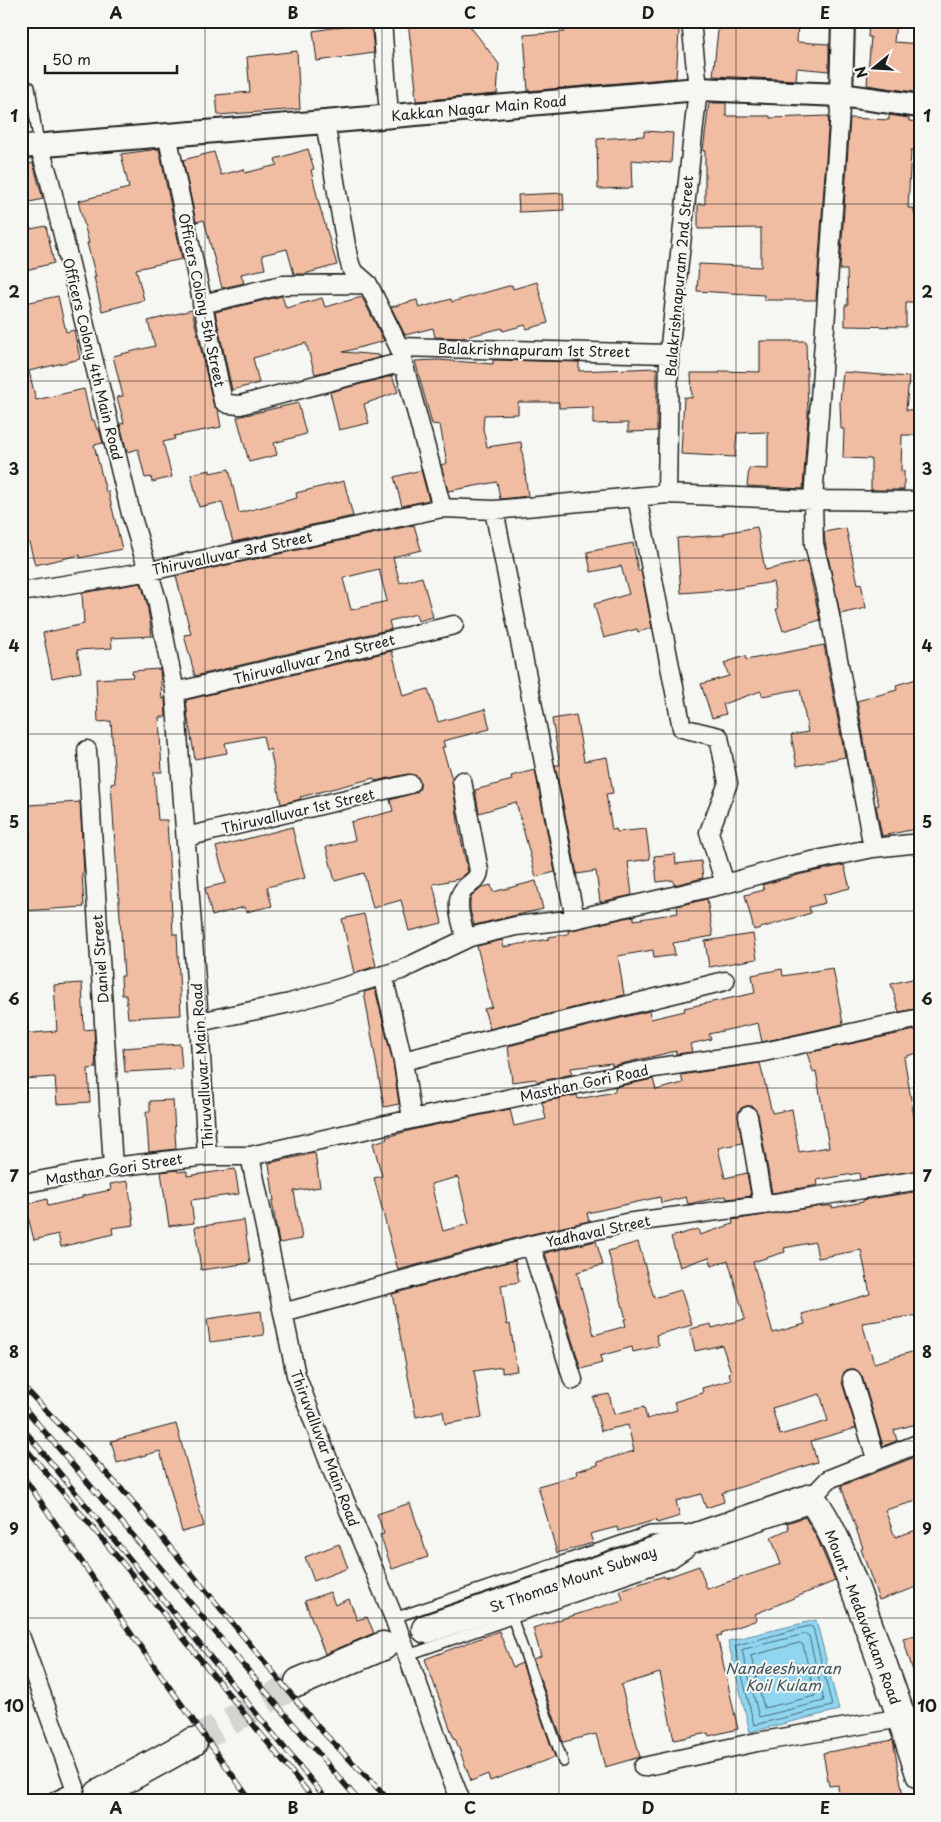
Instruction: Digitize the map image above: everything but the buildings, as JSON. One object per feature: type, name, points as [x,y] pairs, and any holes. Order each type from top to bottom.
[{"type":"main road","points":[[721,1529],[811,1498]]},
{"type":"main road","name":"Mount - Medavakkam Road","points":[[811,1498],[819,1508],[835,1537],[888,1675],[920,1774]]},
{"type":"main road","name":"St Thomas Mount Subway","points":[[426,1629],[721,1529]]},
{"type":"main road","points":[[299,1682],[395,1651]]},
{"type":"main road","points":[[86,1794],[193,1742]]},
{"type":"street","points":[[382,21],[390,116]]},
{"type":"street","name":"Balakrishnapuram 2nd Street","points":[[667,494],[670,354],[698,89],[691,21]]},
{"type":"street","points":[[843,21],[842,95],[813,500],[814,544],[825,589],[873,848]]},
{"type":"street","name":"Kakkan Nagar Main Road","points":[[30,146],[698,89],[842,95],[920,106]]},
{"type":"street","points":[[326,122],[348,258],[352,270],[368,284],[401,354],[442,508]]},
{"type":"street","name":"Officers Colony 5th Street","points":[[167,134],[223,401],[228,404],[240,405],[401,354]]},
{"type":"street","name":"Officers Colony 4th Main Road","points":[[30,146],[49,178],[131,514],[150,571]]},
{"type":"street","points":[[202,304],[282,286],[368,284]]},
{"type":"street","name":"Balakrishnapuram 1st Street","points":[[401,354],[670,354]]},
{"type":"street","name":"Thiruvalluvar 3rd Street","points":[[22,588],[150,571],[442,508],[494,510],[667,494],[920,502]]},
{"type":"street","points":[[637,497],[682,728],[720,737],[728,783],[709,832],[726,884]]},
{"type":"street","points":[[494,510],[575,919]]},
{"type":"street","name":"Thiruvalluvar Main Road","points":[[150,571],[158,600],[175,692],[207,1156],[250,1156],[296,1375],[332,1470],[394,1618],[395,1651],[461,1801]]},
{"type":"street","name":"Thiruvalluvar 2nd Street","points":[[175,692],[454,625]]},
{"type":"street","name":"Daniel Street","points":[[87,750],[113,1168]]},
{"type":"street","points":[[462,781],[480,871],[479,876],[474,882],[462,891],[459,899],[466,939]]},
{"type":"street","name":"Thiruvalluvar 1st Street","points":[[186,838],[410,784]]},
{"type":"street","points":[[199,1022],[290,1003],[401,970],[466,939],[516,926],[575,919],[726,884],[793,865],[873,848],[920,843]]},
{"type":"street","points":[[384,975],[403,1061],[412,1119]]},
{"type":"street","points":[[403,1061],[725,981]]},
{"type":"street","name":"Masthan Gori Road","points":[[250,1156],[412,1119],[654,1068],[764,1052],[920,1018]]},
{"type":"street","points":[[748,1116],[763,1205]]},
{"type":"street","name":"Masthan Gori Street","points":[[21,1184],[113,1168],[207,1156]]},
{"type":"street","name":"Yadhaval Street","points":[[283,1313],[530,1245],[626,1223],[763,1205],[920,1180]]},
{"type":"street","points":[[530,1245],[573,1380]]},
{"type":"street","points":[[852,1379],[876,1459]]},
{"type":"street","points":[[811,1498],[829,1479],[920,1443]]},
{"type":"street","points":[[21,1638],[86,1794]]},
{"type":"street","points":[[643,1766],[757,1742],[902,1718]]},
{"type":"lane","points":[[21,87],[30,87],[30,146]]},
{"type":"lane","points":[[394,1618],[650,1531],[721,1529]]},
{"type":"lane","points":[[395,1651],[512,1617],[672,1563],[721,1529]]},
{"type":"lane","points":[[512,1617],[563,1762]]},
{"type":"lane","points":[[45,1801],[86,1794]]},
{"type":"water","name":"Nandeeshwaran Koil Kulam","points":[[816,1620],[839,1710],[750,1732],[728,1641]]},
{"type":"tunnel","points":[[193,1742],[299,1682]]},
{"type":"railway","points":[[21,1384],[127,1495],[319,1728],[390,1801]]},
{"type":"railway","points":[[21,1404],[359,1801]]},
{"type":"railway","points":[[21,1426],[328,1801]]},
{"type":"railway","points":[[21,1443],[125,1566],[315,1801]]},
{"type":"railway","points":[[21,1473],[132,1635],[251,1801]]}]
